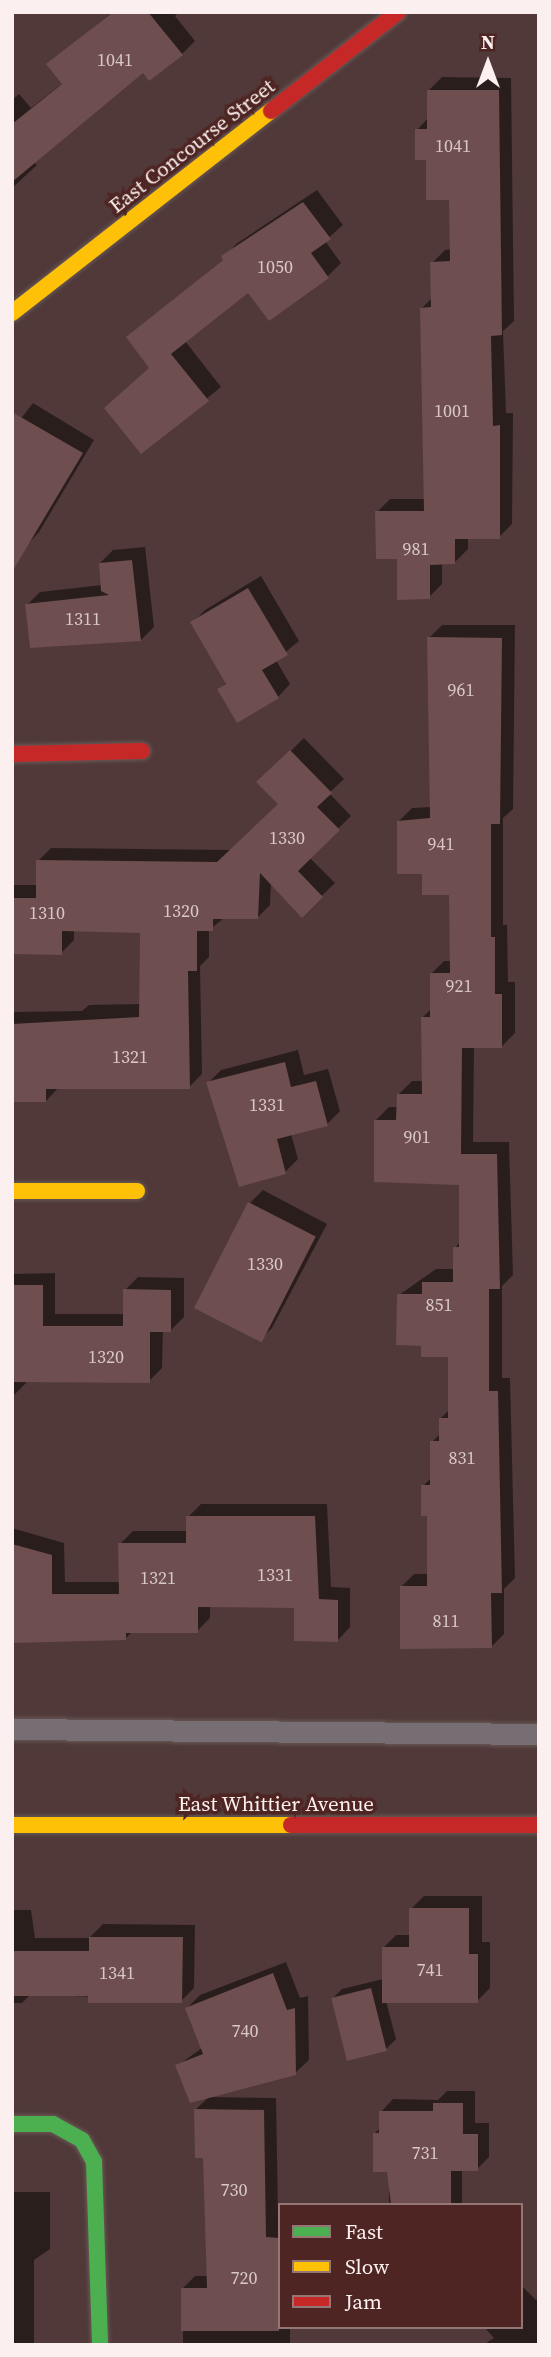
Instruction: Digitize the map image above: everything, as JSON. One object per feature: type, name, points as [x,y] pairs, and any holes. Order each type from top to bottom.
[{"type":"street","name":"East Concourse Street","points":[[12,313],[398,12]]},
{"type":"street","points":[[12,754],[142,751]]},
{"type":"street","points":[[12,1191],[137,1191]]},
{"type":"street","name":"East Whittier Avenue","points":[[12,1825],[539,1825]]},
{"type":"street","points":[[12,2124],[53,2124],[82,2140],[94,2162],[100,2345]]},
{"type":"lane","points":[[12,1729],[539,1734]]},
{"type":"building","points":[[113,12],[148,12],[183,55],[149,81],[143,73],[12,182],[12,124],[62,84],[46,64]]},
{"type":"building","points":[[427,90],[499,90],[502,335],[491,336],[493,426],[500,425],[500,539],[455,539],[455,564],[430,565],[430,599],[397,600],[397,559],[376,559],[375,511],[424,511],[420,308],[431,307],[430,262],[450,261],[449,200],[426,200],[426,160],[415,160],[415,129],[427,129]]},
{"type":"building","points":[[303,202],[331,239],[311,253],[329,278],[269,321],[248,293],[171,354],[209,401],[141,454],[104,408],[149,368],[126,337],[223,260],[221,256]]},
{"type":"building","points":[[12,412],[83,453],[12,572]]},
{"type":"building","points":[[132,560],[141,641],[30,648],[25,604],[109,595],[101,591],[99,563]]},
{"type":"building","points":[[248,588],[288,655],[262,670],[279,698],[237,723],[217,689],[226,684],[190,622]]},
{"type":"building","points":[[427,637],[502,638],[500,824],[491,824],[491,937],[495,937],[495,994],[502,994],[502,1048],[462,1048],[461,1154],[497,1154],[500,1289],[489,1289],[489,1391],[498,1391],[502,1593],[491,1593],[492,1648],[400,1649],[400,1586],[427,1586],[427,1516],[421,1516],[421,1485],[430,1485],[430,1441],[439,1441],[439,1418],[448,1418],[448,1357],[421,1357],[421,1346],[396,1345],[397,1294],[422,1294],[422,1282],[453,1282],[453,1247],[459,1247],[459,1185],[374,1182],[374,1120],[396,1120],[397,1094],[422,1094],[421,1017],[430,1017],[430,973],[450,973],[449,895],[422,895],[422,874],[397,874],[397,821],[430,818]]},
{"type":"building","points":[[290,750],[332,793],[317,807],[340,830],[298,871],[323,897],[302,918],[260,873],[258,919],[213,919],[213,931],[197,931],[197,971],[188,971],[190,1089],[46,1089],[46,1102],[12,1102],[12,1024],[139,1017],[140,933],[62,931],[62,955],[12,954],[12,898],[36,898],[36,860],[217,862],[278,804],[256,782]]},
{"type":"building","points":[[285,1062],[291,1087],[316,1081],[328,1126],[277,1139],[286,1174],[239,1187],[206,1082]]},
{"type":"building","points":[[248,1202],[316,1237],[262,1343],[194,1308]]},
{"type":"building","points":[[12,1285],[43,1285],[43,1326],[123,1326],[123,1289],[171,1290],[171,1332],[150,1332],[150,1383],[12,1382]]},
{"type":"building","points":[[186,1516],[315,1516],[319,1599],[338,1600],[338,1642],[294,1641],[294,1608],[198,1607],[198,1633],[126,1633],[126,1640],[12,1643],[12,1544],[52,1555],[52,1594],[119,1594],[118,1543],[186,1543]]},
{"type":"building","points":[[409,1908],[469,1908],[469,1954],[478,1954],[478,2003],[382,2003],[382,1947],[409,1947]]},
{"type":"building","points":[[89,1937],[183,1937],[182,2003],[88,2003],[88,1996],[12,1996],[12,1951],[89,1951]]},
{"type":"building","points":[[273,1973],[287,2010],[295,2008],[296,2075],[190,2103],[175,2065],[203,2054],[185,2008]]},
{"type":"building","points":[[371,1988],[387,2051],[347,2061],[331,1998]]},
{"type":"building","points":[[433,2103],[463,2103],[463,2134],[478,2134],[478,2171],[451,2171],[451,2203],[391,2203],[387,2172],[373,2172],[373,2133],[379,2133],[379,2111],[433,2111]]},
{"type":"building","points":[[194,2109],[264,2110],[266,2237],[278,2238],[279,2331],[181,2331],[181,2288],[207,2288],[203,2158],[195,2158]]},
{"type":"traffic: fast","points":[[12,2124],[53,2124],[82,2140],[94,2162],[100,2345]]},
{"type":"traffic: slow","points":[[12,313],[271,111]]},
{"type":"traffic: slow","points":[[12,1191],[137,1191]]},
{"type":"traffic: slow","points":[[12,1825],[291,1825]]},
{"type":"traffic: jam","points":[[271,111],[398,12]]},
{"type":"traffic: jam","points":[[12,754],[142,751]]},
{"type":"traffic: jam","points":[[291,1825],[539,1825]]}]
